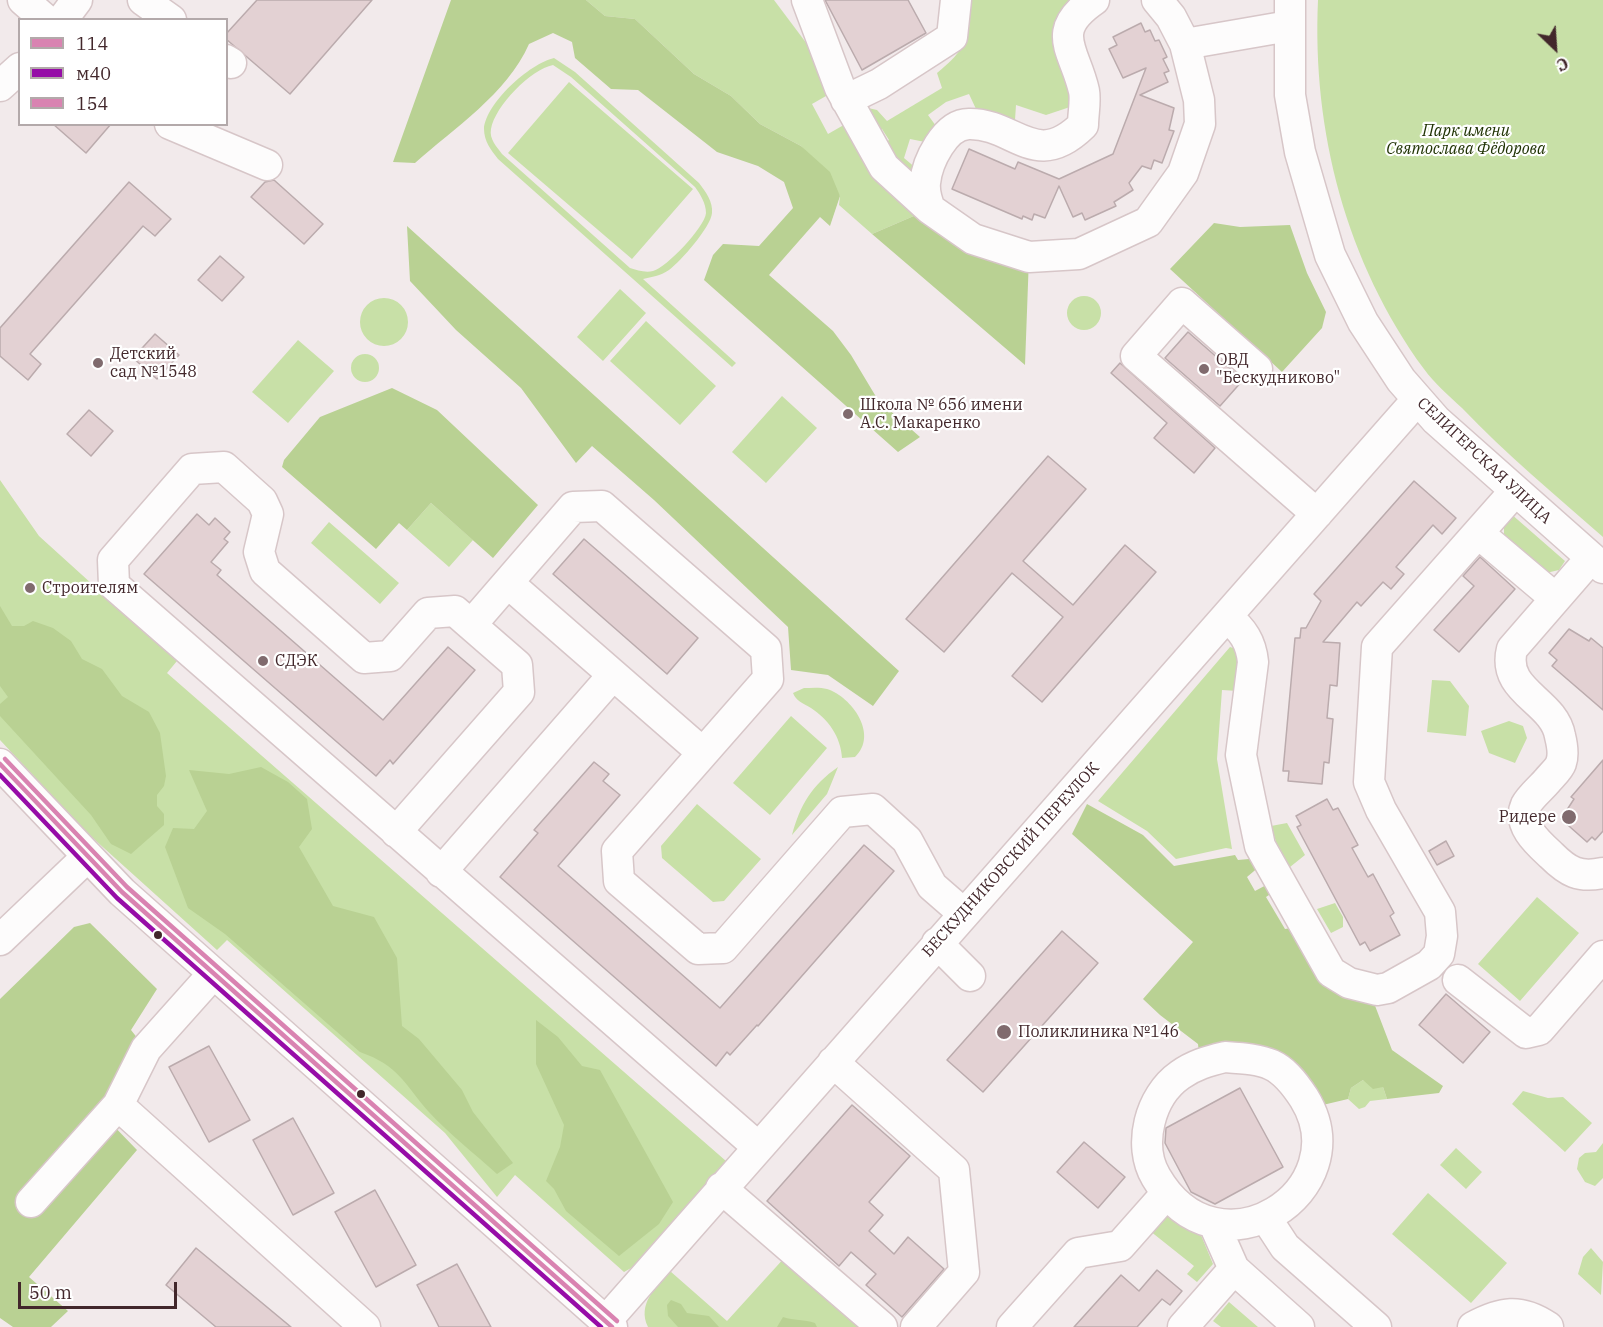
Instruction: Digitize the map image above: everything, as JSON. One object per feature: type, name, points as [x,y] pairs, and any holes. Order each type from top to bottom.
[{"type":"street","points":[[0,4],[8,0]]},
{"type":"street","points":[[24,0],[44,18]]},
{"type":"street","points":[[64,18],[77,0]]},
{"type":"street","points":[[143,0],[168,18]]},
{"type":"street","points":[[807,0],[846,99],[884,167],[930,209],[973,239],[1029,257],[1079,254],[1148,222],[1183,173],[1200,124],[1199,100],[1185,44],[1171,17],[1157,0]]},
{"type":"street","points":[[846,99],[879,84],[952,37],[956,0]]},
{"type":"street","points":[[930,209],[925,182],[934,155],[948,135],[967,123],[1033,144],[1052,145],[1070,137],[1083,125],[1084,92],[1069,51],[1066,32],[1075,16],[1094,0]]},
{"type":"street","points":[[1185,44],[1290,13]]},
{"type":"street","name":"СЕЛИГЕРСКАЯ УЛИЦА","points":[[1290,13],[1290,95],[1307,182],[1330,255],[1363,322],[1396,373],[1436,420],[1597,563]]},
{"type":"street","points":[[0,86],[18,70]]},
{"type":"street","points":[[175,126],[267,165]]},
{"type":"street","points":[[1257,369],[1182,303],[1136,356],[1317,514]]},
{"type":"street","name":"БЕСКУДНИКОВСКИЙ ПЕРЕУЛОК","points":[[609,1324],[721,1188],[1417,400]]},
{"type":"street","points":[[396,832],[519,692],[517,665],[455,611],[428,613],[390,656],[364,658],[265,571],[259,552],[268,514],[262,501],[224,467],[192,469],[113,560],[114,585],[441,872],[758,1148]]},
{"type":"street","points":[[1227,617],[1241,629],[1252,650],[1253,662],[1241,755],[1260,846],[1331,972],[1349,983],[1369,990],[1388,988],[1430,965],[1439,954],[1442,936],[1440,912],[1381,810],[1369,782],[1377,647],[1515,491]]},
{"type":"street","points":[[471,625],[573,507],[602,506],[766,649],[768,679],[617,851],[620,881],[698,949],[723,948],[842,812],[873,809],[908,840],[932,886],[963,914]]},
{"type":"street","points":[[1478,533],[1512,573],[1556,598]]},
{"type":"street","points":[[1597,563],[1556,598],[1512,649],[1510,657],[1514,678],[1520,687],[1556,722],[1562,754],[1561,764],[1525,806],[1525,819],[1530,836],[1563,867],[1582,875],[1603,873]]},
{"type":"street","points":[[508,583],[703,753]]},
{"type":"street","points":[[441,872],[613,675]]},
{"type":"street","points":[[0,764],[87,857],[213,974],[609,1324]]},
{"type":"street","points":[[0,940],[87,857]]},
{"type":"street","points":[[936,943],[970,976]]},
{"type":"street","points":[[1458,980],[1526,1033],[1539,1030],[1603,956]]},
{"type":"street","points":[[31,1203],[118,1105],[146,1049],[213,974]]},
{"type":"street","points":[[1225,1057],[1265,1061],[1281,1068],[1310,1108],[1316,1133],[1314,1160],[1305,1184],[1288,1204],[1266,1218],[1240,1225],[1214,1224],[1187,1213],[1166,1194],[1152,1172],[1147,1146],[1150,1120],[1160,1096],[1177,1076],[1200,1063],[1225,1057]]},
{"type":"street","points":[[833,1062],[954,1170],[963,1272],[916,1327]]},
{"type":"street","points":[[118,1105],[365,1327]]},
{"type":"street","points":[[721,1188],[882,1327]]},
{"type":"street","points":[[1012,1327],[1078,1253],[1120,1246],[1166,1194]]},
{"type":"street","points":[[1266,1218],[1285,1246],[1376,1327]]},
{"type":"street","points":[[1214,1224],[1234,1269],[1299,1327]]},
{"type":"street","points":[[1183,1327],[1234,1269]]},
{"type":"street","points":[[1473,1327],[1510,1312],[1537,1320],[1548,1327]]},
{"type":"green space","points":[[451,0],[586,0],[605,16],[635,19],[694,74],[731,96],[760,124],[801,146],[830,172],[840,196],[830,226],[820,217],[769,275],[833,331],[851,355],[878,400],[920,437],[898,452],[704,280],[713,255],[723,244],[759,246],[793,208],[784,182],[758,166],[717,152],[638,90],[611,89],[575,58],[572,42],[553,33],[529,44],[507,79],[462,123],[415,163],[393,162]]},
{"type":"green space","points":[[586,0],[774,0],[840,88],[812,104],[828,134],[856,118],[930,209],[872,234],[839,205],[840,196],[801,146],[760,124],[731,96],[694,74],[635,19],[605,16]]},
{"type":"green space","points":[[968,0],[1075,0],[1076,105],[1046,115],[1016,105],[1015,120],[976,109],[969,94],[946,102],[928,115],[936,126],[930,143],[910,139],[904,158],[917,169],[912,180],[882,145],[889,140],[882,129],[873,133],[868,108],[877,110],[887,121],[942,88],[937,73],[960,50],[968,33]]},
{"type":"green space","name":"Парк имени Святослава Фёдорова","points":[[1318,0],[1603,0],[1603,537],[1513,458],[1432,379],[1397,328],[1374,285],[1355,240],[1328,146],[1321,98]]},
{"type":"green space","points":[[554,58],[575,72],[699,183],[706,194],[712,213],[701,235],[669,270],[643,279],[736,363],[732,367],[498,159],[490,149],[484,129],[492,108],[521,76]],"holes":[[[553,65],[571,77],[695,187],[704,202],[706,213],[699,228],[667,263],[653,271],[630,268],[502,154],[492,139],[491,129],[499,110],[515,90],[535,73]]]},
{"type":"green space","points":[[569,82],[693,189],[632,259],[508,153]]},
{"type":"green space","points":[[930,209],[1029,257],[1025,365],[872,234]]},
{"type":"green space","points":[[1214,223],[1240,227],[1290,225],[1307,273],[1326,312],[1322,328],[1282,372],[1170,269]]},
{"type":"green space","points":[[407,226],[899,671],[873,706],[828,675],[791,670],[788,627],[654,500],[592,446],[576,463],[521,388],[456,330],[410,281]]},
{"type":"green space","points":[[620,289],[646,313],[603,361],[577,337]]},
{"type":"green space","points":[[1084,296],[1096,301],[1101,313],[1096,325],[1084,330],[1072,325],[1067,313],[1072,301]]},
{"type":"green space","points":[[384,298],[401,305],[408,322],[401,339],[384,346],[367,339],[360,322],[367,305]]},
{"type":"green space","points":[[646,321],[716,386],[680,425],[610,361]]},
{"type":"green space","points":[[298,340],[334,371],[288,423],[252,392]]},
{"type":"green space","points":[[365,354],[375,358],[379,368],[375,378],[365,382],[355,378],[351,368],[355,358]]},
{"type":"green space","points":[[392,388],[437,410],[538,505],[493,558],[431,503],[407,530],[399,523],[376,549],[282,467],[284,460],[320,417]]},
{"type":"green space","points":[[782,396],[817,428],[766,483],[732,452]]},
{"type":"green space","points":[[0,480],[39,536],[177,661],[167,673],[726,1161],[633,1267],[624,1272],[515,1175],[497,1197],[445,1133],[227,940],[217,950],[85,831],[0,740]]},
{"type":"green space","points":[[431,503],[473,540],[449,567],[407,530]]},
{"type":"green space","points":[[1510,513],[1565,561],[1559,570],[1546,573],[1504,534],[1504,520]]},
{"type":"green space","points":[[329,522],[399,583],[380,604],[311,543]]},
{"type":"green space","points":[[0,606],[12,626],[24,626],[33,621],[53,628],[71,641],[82,659],[102,669],[122,696],[149,712],[160,733],[166,776],[164,786],[157,795],[157,806],[164,814],[164,825],[131,854],[111,844],[91,815],[0,716],[0,704],[8,697],[0,686]]},
{"type":"green space","points":[[1230,647],[1239,650],[1238,691],[1222,690],[1217,759],[1232,849],[1226,848],[1176,859],[1147,831],[1098,801]]},
{"type":"green space","points":[[1432,680],[1450,681],[1469,706],[1466,736],[1427,732]]},
{"type":"green space","points":[[804,688],[827,689],[836,693],[853,708],[863,728],[864,738],[862,748],[855,757],[842,758],[839,743],[828,723],[817,712],[796,698],[793,693]]},
{"type":"green space","points":[[791,716],[827,748],[770,815],[733,783]]},
{"type":"green space","points":[[1509,721],[1523,726],[1527,738],[1515,763],[1489,753],[1481,731]]},
{"type":"green space","points":[[261,767],[288,782],[307,799],[312,829],[299,847],[333,906],[374,917],[397,958],[402,1026],[419,1039],[462,1090],[473,1112],[513,1163],[497,1174],[428,1111],[392,1069],[360,1052],[225,934],[188,908],[165,847],[173,828],[194,829],[207,811],[189,770],[229,774]]},
{"type":"green space","points":[[838,767],[827,794],[792,835],[808,796]]},
{"type":"green space","points":[[697,804],[761,859],[724,901],[713,902],[662,858],[661,846]]},
{"type":"green space","points":[[1087,804],[1143,835],[1174,866],[1235,855],[1238,860],[1249,859],[1260,866],[1247,877],[1255,891],[1270,883],[1275,891],[1266,897],[1285,929],[1298,927],[1369,990],[1392,1050],[1443,1086],[1439,1093],[1387,1099],[1383,1087],[1373,1089],[1363,1080],[1351,1088],[1348,1099],[1310,1108],[1281,1068],[1200,1063],[1198,1044],[1143,999],[1193,942],[1072,834]]},
{"type":"green space","points":[[1287,823],[1305,855],[1290,867],[1276,842],[1271,826]]},
{"type":"green space","points":[[1537,897],[1579,933],[1520,1001],[1478,964]]},
{"type":"green space","points":[[1335,903],[1343,917],[1343,927],[1331,933],[1317,909]]},
{"type":"green space","points":[[90,923],[157,989],[131,1030],[146,1049],[106,1118],[137,1150],[29,1277],[68,1311],[51,1327],[13,1327],[0,1318],[0,999],[74,927]]},
{"type":"green space","points":[[536,1020],[558,1037],[582,1066],[600,1070],[673,1202],[659,1224],[619,1256],[566,1211],[554,1189],[546,1181],[560,1147],[564,1125],[536,1064]]},
{"type":"green space","points":[[1363,1080],[1383,1087],[1387,1099],[1370,1101],[1365,1107],[1359,1109],[1348,1099],[1351,1088]]},
{"type":"green space","points":[[1523,1091],[1548,1098],[1563,1097],[1592,1123],[1565,1152],[1512,1104]]},
{"type":"green space","points":[[1603,1143],[1603,1178],[1595,1186],[1585,1182],[1577,1169],[1579,1158],[1585,1153],[1596,1152]]},
{"type":"green space","points":[[1456,1148],[1482,1172],[1466,1189],[1440,1165]]},
{"type":"green space","points":[[1428,1193],[1507,1263],[1471,1303],[1392,1234]]},
{"type":"green space","points":[[1160,1201],[1201,1235],[1213,1264],[1197,1282],[1187,1274],[1194,1266],[1140,1223]]},
{"type":"green space","points":[[1591,1248],[1603,1262],[1601,1295],[1578,1274],[1583,1257]]},
{"type":"green space","points":[[786,1256],[867,1327],[648,1327],[645,1319],[646,1303],[670,1271],[727,1321]]},
{"type":"green space","points":[[671,1300],[681,1304],[687,1313],[709,1316],[719,1327],[678,1327],[668,1316],[667,1305]]},
{"type":"green space","points":[[1229,1302],[1258,1327],[1221,1327],[1213,1321]]},
{"type":"green space","points":[[783,1317],[815,1323],[817,1327],[777,1327]]},
{"type":"building","points":[[257,0],[372,0],[290,94],[228,41],[228,32]]},
{"type":"building","points":[[825,0],[908,0],[926,33],[862,70]]},
{"type":"building","points":[[1141,23],[1145,32],[1150,30],[1155,41],[1159,40],[1167,57],[1163,59],[1169,71],[1164,73],[1168,82],[1140,95],[1174,108],[1169,130],[1174,131],[1162,163],[1154,160],[1151,169],[1142,166],[1129,183],[1133,190],[1114,202],[1116,206],[1085,220],[1082,213],[1073,217],[1059,186],[1045,218],[1034,214],[1032,220],[1023,216],[1022,219],[952,189],[969,149],[1015,169],[1018,162],[1059,179],[1113,154],[1146,68],[1123,78],[1109,49],[1117,45],[1113,37]]},
{"type":"building","points":[[55,126],[109,126],[86,153]]},
{"type":"building","points":[[274,180],[323,224],[304,244],[251,197],[265,182]]},
{"type":"building","points":[[129,182],[171,219],[155,236],[143,226],[30,354],[41,364],[28,380],[0,356],[0,328]]},
{"type":"building","points":[[220,256],[244,277],[222,301],[198,280]]},
{"type":"building","name":"ОВД \"Бескудниково\"","points":[[1188,332],[1243,380],[1220,406],[1165,358]]},
{"type":"building","points":[[155,334],[179,355],[157,379],[133,358]]},
{"type":"building","points":[[1120,363],[1215,448],[1194,473],[1154,438],[1167,423],[1111,373]]},
{"type":"building","points":[[89,410],[113,431],[91,456],[67,434]]},
{"type":"building","points":[[1048,456],[1086,489],[1023,561],[1073,605],[1125,545],[1156,572],[1042,702],[1012,676],[1063,617],[1012,573],[944,652],[906,619]]},
{"type":"building","points":[[1414,481],[1456,518],[1442,534],[1433,525],[1396,567],[1404,574],[1391,589],[1383,582],[1361,606],[1357,602],[1323,642],[1340,643],[1337,686],[1330,685],[1327,718],[1333,719],[1329,763],[1324,762],[1322,784],[1288,781],[1289,771],[1283,771],[1295,638],[1300,638],[1301,628],[1306,628],[1321,601],[1314,594]]},
{"type":"building","points":[[197,514],[209,525],[215,518],[230,532],[224,539],[228,542],[211,562],[221,570],[217,575],[383,720],[448,647],[475,670],[393,764],[390,760],[376,776],[144,574]]},
{"type":"building","points":[[584,539],[698,638],[667,674],[553,574]]},
{"type":"building","points":[[1480,557],[1515,589],[1459,652],[1434,630],[1474,586],[1463,576]]},
{"type":"building","points":[[1569,629],[1589,641],[1591,638],[1603,648],[1603,710],[1552,666],[1557,660],[1549,653]]},
{"type":"building","points":[[1603,760],[1603,831],[1595,840],[1592,837],[1587,842],[1561,819],[1574,799],[1571,797]]},
{"type":"building","points":[[594,762],[609,774],[603,781],[620,795],[558,866],[720,1008],[864,845],[894,871],[758,1026],[730,1055],[727,1052],[716,1066],[500,877],[538,833],[534,830]]},
{"type":"building","points":[[1327,799],[1333,810],[1338,808],[1358,845],[1352,848],[1368,877],[1373,874],[1394,913],[1390,916],[1400,935],[1370,951],[1365,942],[1360,945],[1297,827],[1301,825],[1296,816]]},
{"type":"building","points":[[1446,841],[1454,856],[1437,865],[1429,851]]},
{"type":"building","points":[[1062,931],[1098,963],[983,1092],[947,1060]]},
{"type":"building","points":[[1446,994],[1490,1032],[1463,1063],[1419,1025]]},
{"type":"building","points":[[209,1046],[250,1120],[209,1142],[169,1067]]},
{"type":"building","points":[[1240,1088],[1283,1167],[1215,1204],[1191,1192],[1165,1143],[1166,1128]]},
{"type":"building","points":[[852,1105],[910,1156],[869,1202],[883,1215],[869,1231],[894,1254],[908,1237],[944,1269],[902,1317],[866,1285],[876,1274],[851,1252],[839,1266],[767,1201]]},
{"type":"building","points":[[293,1118],[334,1193],[293,1215],[253,1140]]},
{"type":"building","points":[[1084,1142],[1125,1177],[1098,1208],[1057,1172]]},
{"type":"building","points":[[375,1190],[416,1265],[376,1287],[335,1212]]},
{"type":"building","points":[[196,1248],[291,1327],[216,1327],[166,1285]]},
{"type":"building","points":[[457,1264],[491,1327],[439,1327],[417,1285]]},
{"type":"building","points":[[1157,1270],[1182,1291],[1170,1305],[1162,1299],[1137,1327],[1074,1327],[1121,1275],[1139,1291]]},
{"type":"transit line","name":"154","points":[[5,759],[127,887],[617,1321]]},
{"type":"transit line","name":"114","points":[[0,764],[122,892],[612,1327]]},
{"type":"transit line","name":"м40","points":[[0,775],[117,898],[601,1327]]},
{"type":"place","name":"Детский сад №1548","points":[[98,363]]},
{"type":"place","name":"ОВД \"Бескудниково\"","points":[[1204,369]]},
{"type":"place","name":"Школа № 656 имени А.С. Макаренко","points":[[848,414]]},
{"type":"place","name":"Строителям","points":[[30,588]]},
{"type":"place","name":"СДЭК","points":[[263,661]]},
{"type":"place","name":"Ридере","points":[[1569,817]]},
{"type":"place","name":"Поликлиника №146","points":[[1004,1032]]}]
